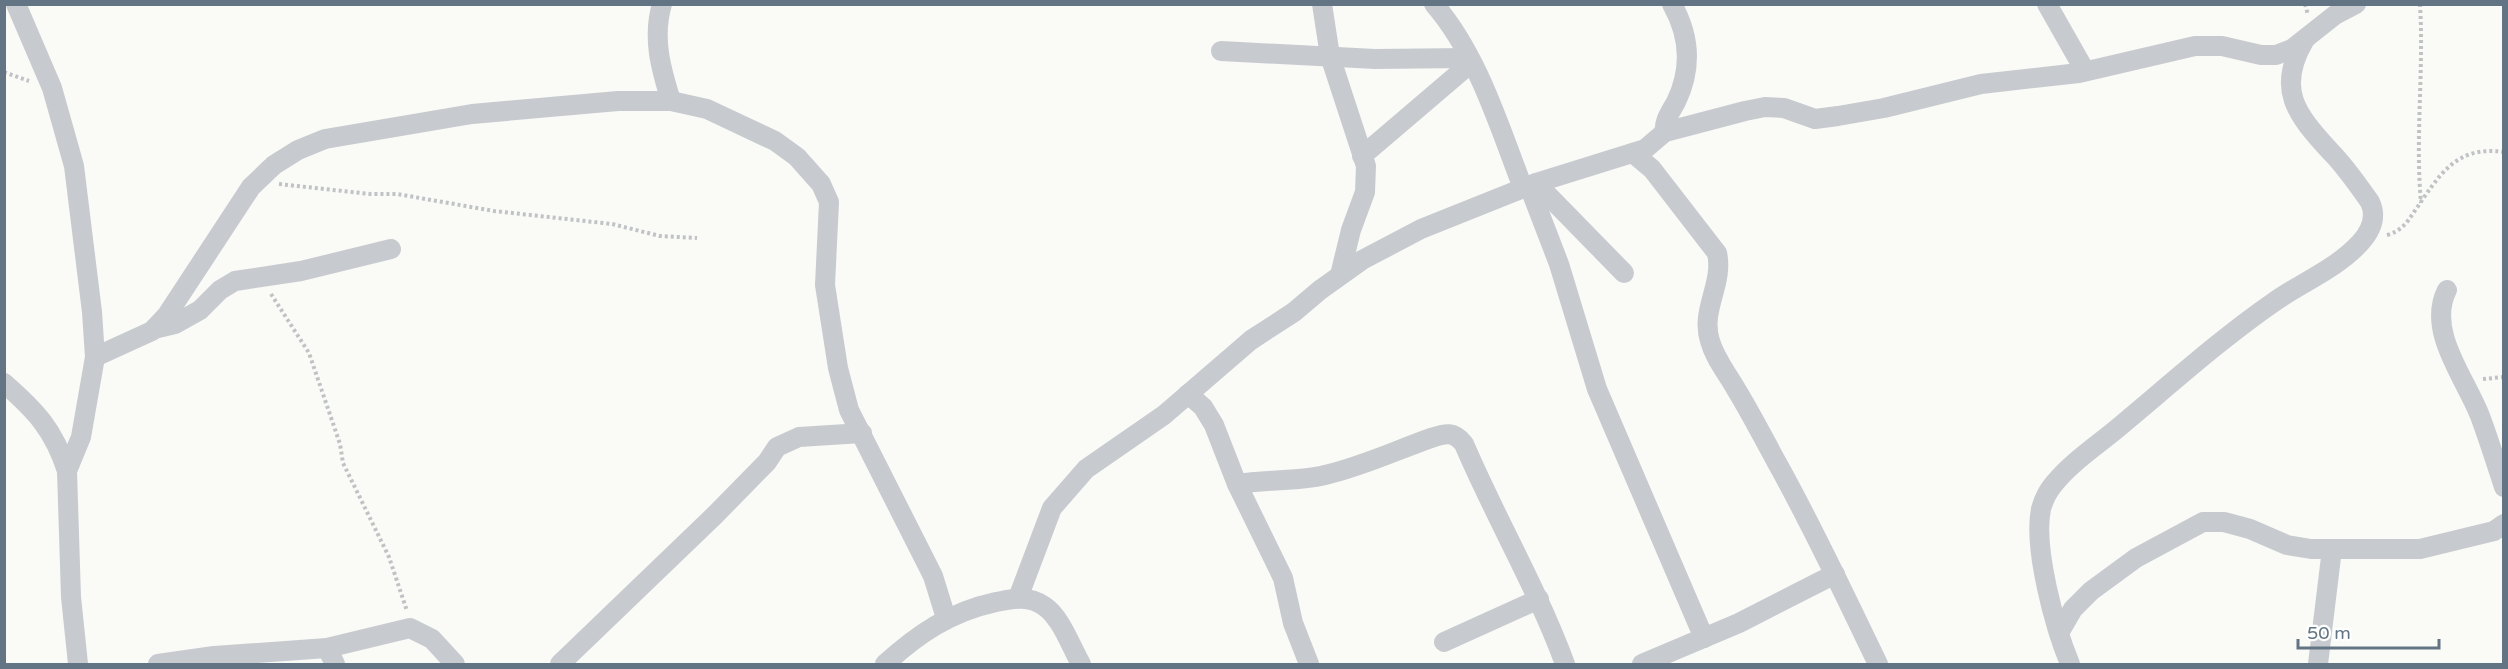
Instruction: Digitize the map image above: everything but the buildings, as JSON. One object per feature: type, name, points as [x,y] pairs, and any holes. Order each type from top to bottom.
[{"type":"street","points":[[16,4],[52,87],[74,166],[95,357],[81,437],[67,471]]},
{"type":"street","points":[[1322,4],[1330,56],[1362,156],[1367,180],[1340,275]]},
{"type":"street","points":[[1434,4],[1450,24],[1530,186],[1538,214],[1559,264],[1598,389],[1704,638]]},
{"type":"street","points":[[1665,132],[1664,126],[1678,98],[1687,70],[1688,49],[1672,4]]},
{"type":"street","points":[[2047,4],[2085,71]]},
{"type":"street","points":[[1018,598],[1052,508],[1063,492],[1086,469],[1156,422],[1251,340],[1287,317],[1340,275],[1362,260],[1421,229],[1530,186],[1645,149],[1665,132],[1765,107],[1784,108],[1815,119],[1884,108],[1981,84],[2052,78],[2195,46],[2222,46],[2260,55],[2276,55],[2306,39],[2335,15],[2356,4]]},
{"type":"street","points":[[656,10],[658,52],[671,101]]},
{"type":"street","points":[[2070,664],[2059,633],[2041,555],[2039,530],[2042,508],[2051,487],[2088,452],[2274,302],[2346,256],[2360,243],[2373,218],[2370,202],[2331,151],[2310,131],[2294,100],[2290,82],[2294,59],[2306,39]]},
{"type":"street","points":[[1221,51],[1469,61]]},
{"type":"street","points":[[1362,156],[1469,61]]},
{"type":"street","points":[[154,329],[166,315],[255,182],[274,165],[297,150],[325,139],[472,114],[618,101],[671,101],[707,109],[775,141],[797,157],[821,184],[829,202],[825,285],[838,368],[849,410],[933,576],[946,618]]},
{"type":"street","points":[[1633,153],[1652,169],[1716,253],[1720,266],[1718,285],[1709,305],[1706,324],[1716,358],[1736,388],[1791,488],[1878,664]]},
{"type":"street","points":[[1530,186],[1624,273]]},
{"type":"street","points":[[95,357],[154,329],[175,324],[200,310],[220,290],[235,281],[322,267],[391,249]]},
{"type":"street","points":[[2446,290],[2440,311],[2444,334],[2452,357],[2480,414],[2504,487]]},
{"type":"street","points":[[4,383],[27,403],[58,442],[67,471],[71,597],[78,664]]},
{"type":"street","points":[[1188,394],[1208,414],[1237,484],[1284,578],[1293,623],[1308,664]]},
{"type":"street","points":[[560,664],[715,515],[766,462],[777,447],[799,436],[862,433]]},
{"type":"street","points":[[1237,484],[1261,480],[1293,481],[1327,475],[1431,438],[1448,433],[1458,436],[1539,599],[1565,664]]},
{"type":"street","points":[[2059,633],[2073,609],[2091,591],[2136,558],[2203,522],[2224,522],[2250,529],[2287,545],[2331,549],[2420,549],[2494,531],[2504,524]]},
{"type":"street","points":[[2318,664],[2331,549]]},
{"type":"street","points":[[1642,664],[1704,638],[1834,574]]},
{"type":"street","points":[[885,664],[929,627],[946,618],[970,608],[1018,598],[1030,599],[1046,607],[1081,664]]},
{"type":"street","points":[[1444,642],[1539,599]]},
{"type":"street","points":[[158,664],[214,656],[331,656],[410,628],[432,639],[455,664]]},
{"type":"path","points":[[2420,4],[2423,40],[2418,168],[2421,203]]},
{"type":"path","points":[[2360,243],[2391,234],[2406,225],[2448,165],[2475,151],[2504,152]]},
{"type":"path","points":[[255,182],[370,194],[397,194],[494,211],[612,224],[660,236],[696,238]]},
{"type":"path","points":[[260,276],[309,352],[340,444],[343,464],[399,582],[410,628]]}]
